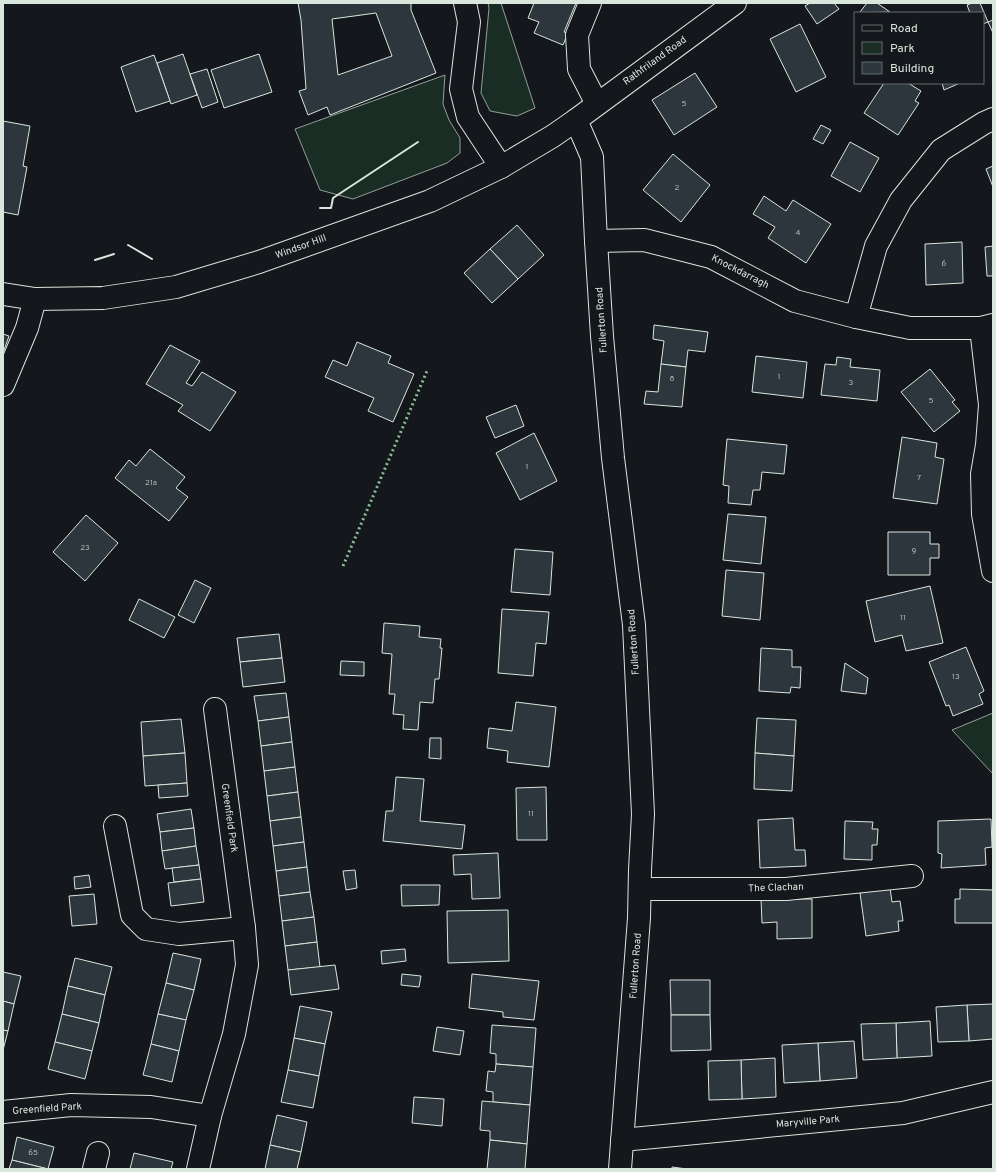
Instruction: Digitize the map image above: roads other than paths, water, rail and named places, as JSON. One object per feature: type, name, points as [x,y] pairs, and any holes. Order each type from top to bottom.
[{"type":"street","points":[[465,3],[469,22],[461,89],[468,117],[501,167]]},
{"type":"street","points":[[590,3],[576,35],[579,69],[597,104]]},
{"type":"street","name":"Rathfriland Road","points":[[576,120],[735,3]]},
{"type":"street","points":[[856,317],[876,246],[901,200],[941,150],[993,119]]},
{"type":"street","name":"Windsor Hill","points":[[3,294],[35,299],[103,298],[176,287],[260,262],[430,201],[501,167],[553,136],[576,120]]},
{"type":"street","name":"Fullerton Road","points":[[576,120],[592,158],[602,336],[613,458],[634,626],[643,814],[638,932],[620,1169]]},
{"type":"street","name":"Knockdarragh","points":[[596,241],[644,240],[711,257],[795,301],[856,317],[910,328],[987,326],[990,405],[987,445],[982,474],[983,514],[993,572]]},
{"type":"street","points":[[3,385],[27,328],[35,299]]},
{"type":"street","name":"Greenfield Park","points":[[198,1169],[210,1116],[234,1034],[247,966],[244,928],[215,709]]},
{"type":"street","points":[[115,826],[132,915],[146,929],[179,934],[244,928]]},
{"type":"street","name":"The Clachan","points":[[640,889],[786,889],[912,876]]},
{"type":"street","name":"Maryville Park","points":[[622,1140],[903,1113],[993,1092]]},
{"type":"street","name":"Greenfield Park","points":[[3,1112],[71,1105],[151,1107],[210,1116]]}]
